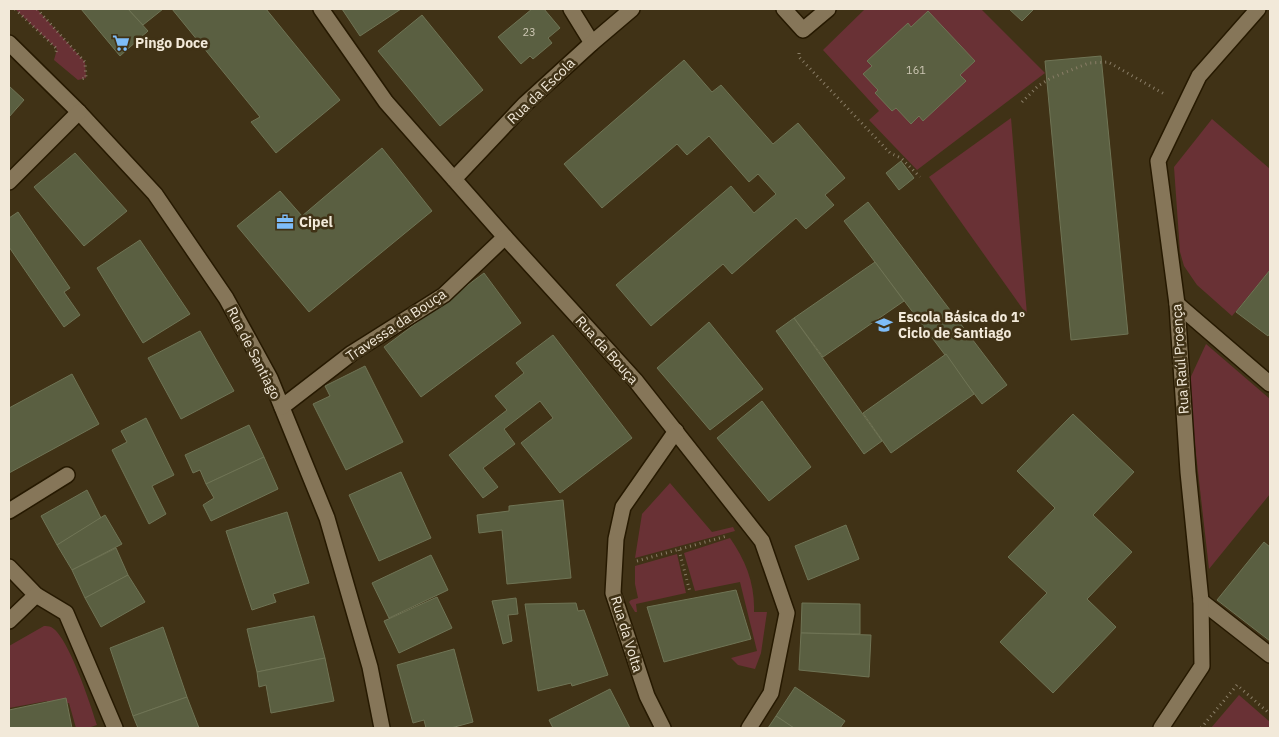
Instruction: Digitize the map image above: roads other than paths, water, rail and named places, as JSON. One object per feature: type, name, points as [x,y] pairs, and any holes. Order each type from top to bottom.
[{"type":"street","name":"Rua da Bouça","points":[[321,9],[386,102],[635,380],[762,541],[787,613],[771,693],[749,728]]},
{"type":"street","points":[[571,9],[592,43]]},
{"type":"street","name":"Rua da Escola","points":[[454,179],[526,104],[632,9]]},
{"type":"street","points":[[784,9],[803,30],[828,9]]},
{"type":"street","name":"Rua Raúl Proença","points":[[1161,728],[1202,666],[1200,601],[1188,472],[1177,304],[1158,161],[1199,76],[1258,9]]},
{"type":"street","name":"Rua de Santiago","points":[[9,43],[79,112],[154,194],[226,298],[270,378],[327,518],[370,667],[380,728]]},
{"type":"street","points":[[9,182],[79,112]]},
{"type":"street","name":"Travessa da Bouça","points":[[282,407],[352,353],[444,295],[505,237]]},
{"type":"street","points":[[1177,304],[1270,384]]},
{"type":"street","name":"Rua da Volta","points":[[663,728],[647,696],[613,593],[616,539],[623,508],[676,432]]},
{"type":"street","points":[[9,511],[67,475]]},
{"type":"street","points":[[9,567],[36,595],[66,613],[115,728]]},
{"type":"street","points":[[9,621],[36,595]]},
{"type":"street","points":[[1200,601],[1270,655]]},
{"type":"place","name":"Pingo Doce","points":[[121,43]]},
{"type":"place","name":"Cipel","points":[[285,222]]},
{"type":"place","name":"Escola Básica do 1º Ciclo de Santiago","points":[[884,325]]}]
